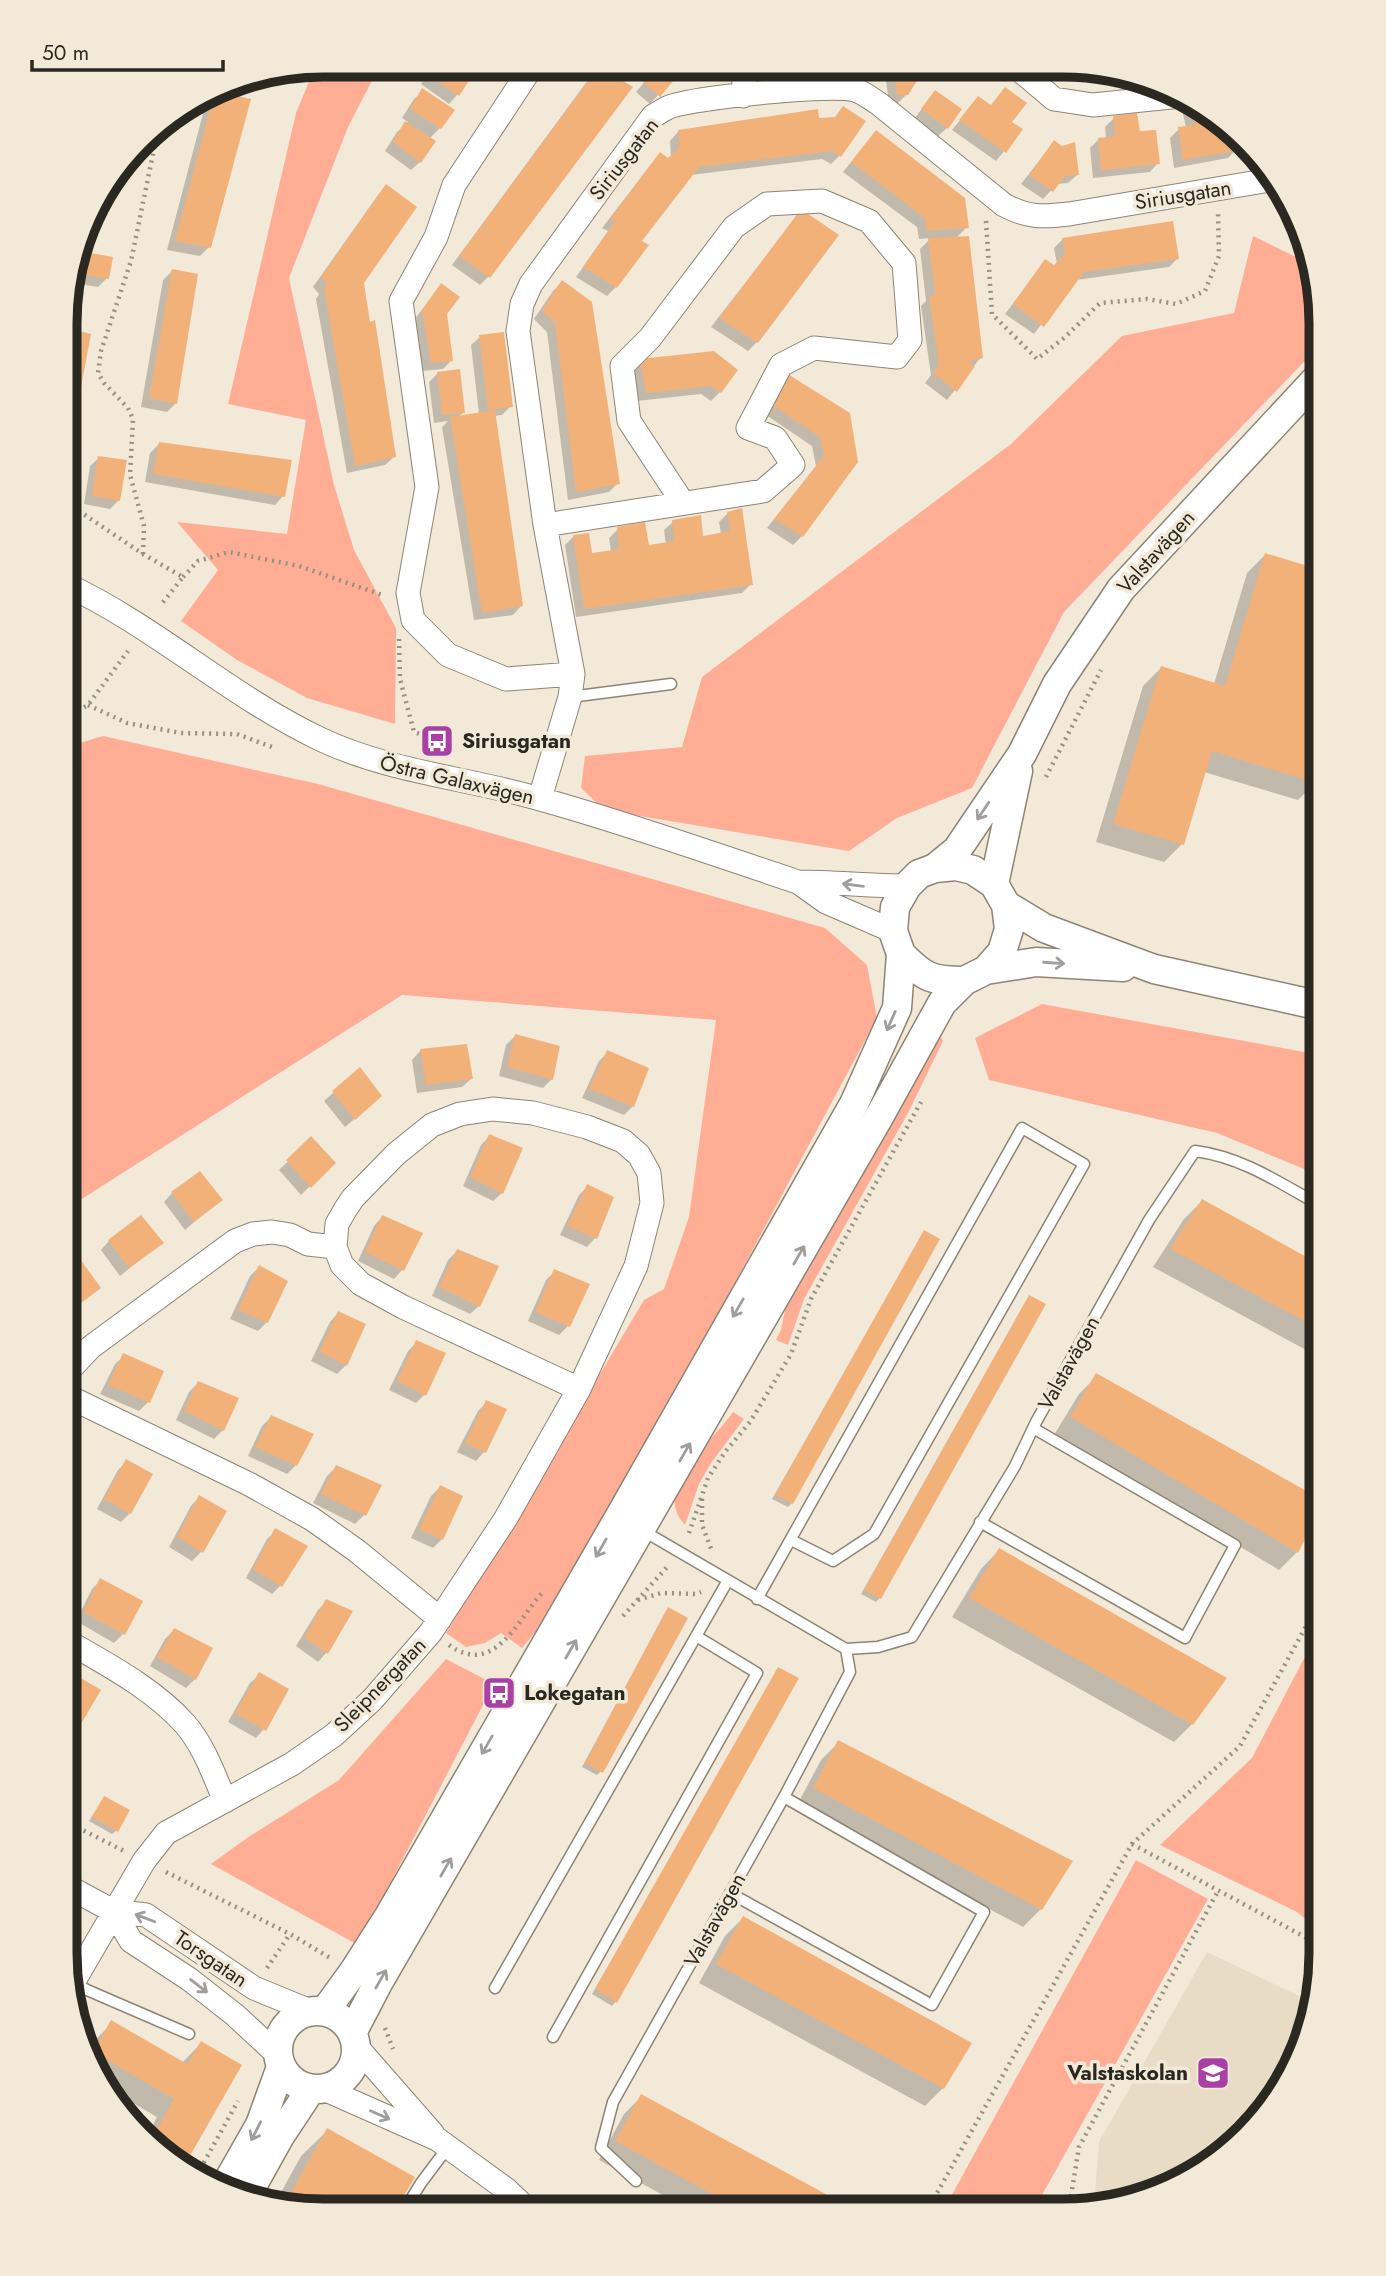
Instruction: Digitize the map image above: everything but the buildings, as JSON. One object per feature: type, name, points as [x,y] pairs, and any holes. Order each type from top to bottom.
[{"type":"street","points":[[743,96],[744,77]]},
{"type":"street","points":[[1028,77],[1054,99],[1093,104],[1161,98]]},
{"type":"street","points":[[525,78],[454,185],[436,237],[401,302],[427,487],[408,593],[413,620],[448,655],[506,679],[573,674]]},
{"type":"street","name":"Siriusgatan","points":[[540,798],[570,697],[573,674],[545,525],[518,331],[522,304],[531,284],[653,117],[671,106],[743,96],[839,88],[855,90],[878,103],[1004,205],[1023,215],[1044,217],[1263,181]]},
{"type":"street","points":[[545,525],[762,491],[793,465],[775,438],[748,429],[780,365],[814,348],[897,357],[910,340],[904,263],[869,221],[822,201],[767,204],[734,228],[650,338],[622,366],[629,421],[683,503]]},
{"type":"street","name":"Valstavägen","points":[[251,2188],[280,2136],[318,2089],[338,2084],[349,2073],[355,2060],[354,2040],[378,1983],[630,1523],[854,1104],[897,1008],[895,907],[907,886],[919,874],[935,868],[957,850],[1021,754],[1057,684],[1121,589],[1309,387]]},
{"type":"street","name":"Östra Galaxvägen","points":[[77,590],[104,602],[233,691],[322,740],[369,759],[540,798],[798,882],[826,902],[897,943]]},
{"type":"street","name":"Valstavägen","points":[[229,2180],[260,2125],[279,2061],[278,2040],[284,2027],[298,2015],[318,2011],[354,1971],[879,1117],[942,1003],[1002,952],[1009,929],[1000,894],[1021,754]]},
{"type":"street","points":[[935,868],[956,866],[973,870],[1044,928],[1154,969],[1309,1003]]},
{"type":"street","name":"Östra Galaxvägen","points":[[798,882],[831,882],[865,887],[907,886]]},
{"type":"street","points":[[897,943],[918,972],[940,981],[1036,962],[1154,969]]},
{"type":"street","name":"Sleipnergatan","points":[[78,1973],[113,1910],[144,1861],[166,1833],[292,1764],[334,1735],[372,1700],[436,1625],[506,1518],[579,1388],[636,1266],[652,1203],[649,1173],[639,1155],[623,1141],[587,1127],[533,1113],[493,1108],[460,1114],[432,1125],[414,1139],[353,1198],[337,1224],[335,1247]]},
{"type":"street","points":[[77,1362],[91,1347],[235,1241],[272,1231],[308,1244],[335,1247],[342,1265],[361,1284],[403,1307],[579,1388]]},
{"type":"street","points":[[77,1401],[249,1484],[312,1518],[357,1551],[436,1625]]},
{"type":"street","points":[[77,1647],[156,1698],[185,1725],[209,1763],[225,1801]]},
{"type":"street","name":"Torsgatan","points":[[77,1891],[113,1910],[146,1915],[254,1988],[318,2011]]},
{"type":"street","name":"Torsgatan","points":[[113,1910],[131,1941],[199,1986],[235,2015],[279,2061]]},
{"type":"street","points":[[318,2011],[345,2021],[354,2040],[442,2143],[500,2199]]},
{"type":"street","points":[[279,2061],[289,2079],[298,2085],[318,2089],[442,2143]]},
{"type":"lane","points":[[570,697],[671,684]]},
{"type":"lane","points":[[757,1599],[1022,1128],[1084,1164],[874,1534],[834,1562],[791,1539]]},
{"type":"lane","name":"Valstavägen","points":[[636,2181],[601,2148],[613,2102],[784,1797],[850,1672],[846,1649],[878,1647],[912,1637],[1014,1465],[1149,1220],[1195,1152],[1220,1154],[1260,1171],[1308,1199]]},
{"type":"lane","points":[[980,1522],[1185,1638],[1235,1545],[1033,1428]]},
{"type":"lane","points":[[630,1523],[846,1649]]},
{"type":"lane","points":[[495,1987],[727,1582]]},
{"type":"lane","points":[[553,2036],[757,1673],[696,1636]]},
{"type":"lane","points":[[730,1893],[932,2005],[984,1912],[784,1797]]},
{"type":"lane","points":[[79,1987],[189,2034]]},
{"type":"lane","points":[[411,2199],[442,2143]]},
{"type":"path","points":[[143,554],[144,526],[131,475],[133,419],[128,408],[98,373],[102,351],[131,261],[155,143]]},
{"type":"path","points":[[984,188],[992,314],[1037,359],[1064,338],[1100,303],[1147,299],[1176,304],[1205,291],[1219,256],[1217,189]]},
{"type":"path","points":[[77,510],[183,577]]},
{"type":"path","points":[[160,606],[198,562],[229,552],[299,566],[387,596],[393,605]]},
{"type":"path","points":[[398,628],[400,678],[414,732],[437,740]]},
{"type":"path","points":[[77,712],[88,705],[128,651]]},
{"type":"path","points":[[1048,771],[1101,670]]},
{"type":"path","points":[[88,705],[127,723],[181,733],[237,734],[272,747]]},
{"type":"path","points":[[622,1618],[668,1566]]},
{"type":"path","points":[[436,1625],[458,1651],[482,1656],[505,1641],[546,1590]]},
{"type":"path","points":[[934,2199],[1132,1844],[1240,1746],[1308,1622]]},
{"type":"path","points":[[77,1827],[290,1934],[354,1971]]},
{"type":"path","points":[[1132,1844],[1308,1939]]},
{"type":"path","points":[[1071,2198],[1079,2147],[1218,1891]]},
{"type":"shaded area","points":[[310,78],[373,78],[348,127],[289,278],[334,485],[354,550],[396,628],[395,724],[307,698],[237,660],[181,621],[218,570],[177,522],[287,534],[306,420],[228,404],[296,113]]},
{"type":"shaded area","points":[[1253,236],[1301,260],[1307,291],[1309,357],[1064,612],[972,788],[897,818],[849,851],[604,810],[581,788],[585,756],[682,747],[702,677],[1011,444],[1122,336],[1234,313]]},
{"type":"shaded area","points":[[103,736],[318,784],[825,928],[867,965],[877,1018],[570,1590],[522,1648],[501,1633],[485,1643],[466,1647],[446,1633],[644,1300],[664,1289],[689,1217],[716,1020],[402,995],[77,1202],[77,744]]},
{"type":"shaded area","points":[[1042,1004],[1309,1053],[1308,1171],[1217,1133],[989,1080],[975,1038]]},
{"type":"shaded area","points":[[936,1029],[943,1041],[909,1111],[804,1299],[788,1345],[776,1340],[781,1330],[787,1300]]},
{"type":"shaded area","points":[[733,1412],[744,1419],[699,1484],[685,1525],[676,1511],[675,1496],[679,1481],[688,1466]]},
{"type":"shaded area","points":[[1308,1650],[1308,1921],[1297,1912],[1160,1845],[1252,1758]]},
{"type":"shaded area","points":[[446,1659],[494,1684],[358,1945],[211,1864],[339,1780]]},
{"type":"shaded area","points":[[1136,1860],[1208,1899],[1040,2199],[950,2199]]},
{"type":"shaded area","name":"Valstaskolan","points":[[1207,1952],[1304,1998],[1296,2032],[1276,2076],[1248,2115],[1213,2148],[1172,2174],[1126,2191],[1095,2197],[1099,2142]]},
{"type":"place","name":"Siriusgatan","points":[[437,741]]},
{"type":"place","name":"Lokegatan","points":[[499,1693]]},
{"type":"place","name":"Valstaskolan","points":[[1213,2073]]}]
